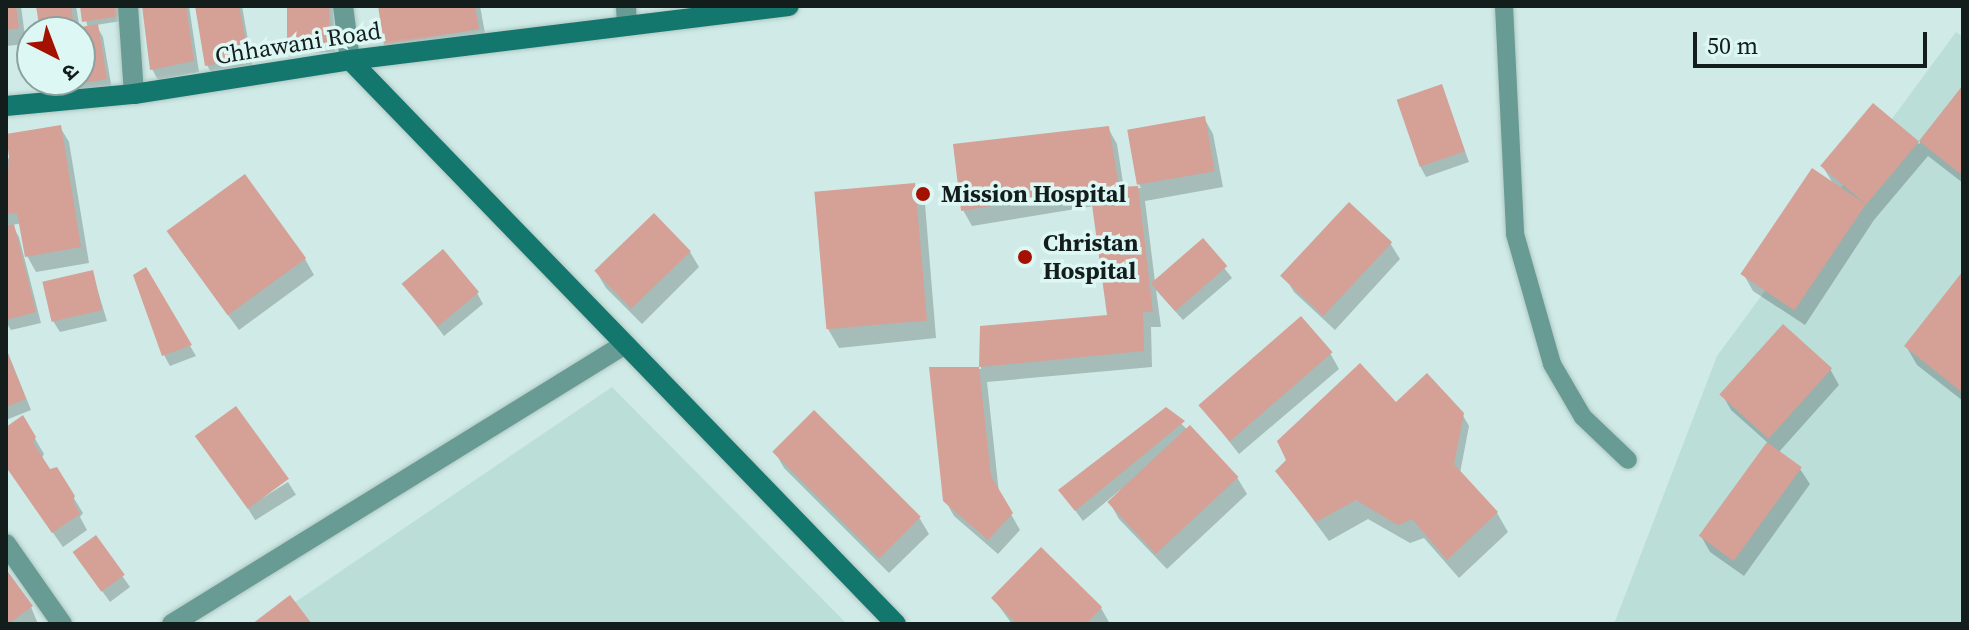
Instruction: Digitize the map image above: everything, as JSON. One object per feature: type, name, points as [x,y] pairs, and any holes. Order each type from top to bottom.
[{"type":"street","points":[[128,6],[134,94]]},
{"type":"street","points":[[343,6],[350,60],[622,346],[896,624]]},
{"type":"street","name":"Chhawani Road","points":[[6,106],[134,94],[626,16],[789,6]]},
{"type":"street","points":[[172,624],[622,346]]},
{"type":"street","points":[[6,544],[62,624]]},
{"type":"lane","points":[[1504,6],[1515,234],[1552,364],[1583,417],[1628,460]]},
{"type":"shaded area","points":[[1956,32],[1963,37],[1963,624],[1614,624],[1717,356]]},
{"type":"shaded area","points":[[612,387],[847,624],[263,624]]},
{"type":"building","points":[[6,6],[16,6],[16,28],[6,30]]},
{"type":"building","points":[[36,6],[71,6],[72,16],[38,16]]},
{"type":"building","points":[[80,6],[118,6],[119,16],[96,20],[96,16],[81,16]]},
{"type":"building","points":[[142,6],[186,6],[194,61],[150,70]]},
{"type":"building","points":[[195,6],[239,6],[249,58],[205,66]]},
{"type":"building","points":[[287,6],[329,6],[329,43],[287,43]]},
{"type":"building","points":[[378,6],[475,6],[479,29],[384,45]]},
{"type":"building","points":[[96,24],[107,79],[96,81]]},
{"type":"building","points":[[1442,84],[1465,151],[1420,167],[1397,100]]},
{"type":"building","points":[[1963,85],[1963,176],[1919,141]]},
{"type":"building","points":[[1873,103],[1919,142],[1866,204],[1820,166]]},
{"type":"building","points":[[1205,116],[1215,171],[1137,185],[1127,130]]},
{"type":"building","points":[[61,125],[81,247],[25,257],[17,213],[6,214],[9,157],[6,134]]},
{"type":"building","points":[[1109,126],[1119,187],[1138,186],[1153,312],[1143,312],[1144,351],[979,367],[980,326],[1107,315],[1090,190],[961,211],[953,144]]},
{"type":"building","points":[[1812,168],[1866,204],[1794,310],[1740,274]]},
{"type":"building","points":[[245,174],[306,258],[228,315],[167,231]]},
{"type":"building","points":[[915,183],[927,320],[826,329],[814,192]]},
{"type":"building","points":[[1349,202],[1392,242],[1323,316],[1280,276]]},
{"type":"building","points":[[654,213],[691,251],[631,309],[594,271]]},
{"type":"building","points":[[14,224],[36,312],[6,320],[6,226]]},
{"type":"building","points":[[1203,238],[1227,266],[1175,311],[1151,283]]},
{"type":"building","points":[[443,249],[479,292],[438,327],[402,284]]},
{"type":"building","points":[[146,267],[192,345],[162,356],[133,275]]},
{"type":"building","points":[[93,270],[102,310],[52,322],[42,282]]},
{"type":"building","points":[[1963,271],[1963,393],[1904,346]]},
{"type":"building","points":[[1301,316],[1332,352],[1230,441],[1198,405]]},
{"type":"building","points":[[1783,324],[1832,368],[1768,439],[1719,395]]},
{"type":"building","points":[[6,349],[26,399],[6,407]]},
{"type":"building","points":[[1360,363],[1396,402],[1427,373],[1464,413],[1454,464],[1498,512],[1447,560],[1412,519],[1398,525],[1356,500],[1316,522],[1275,471],[1286,460],[1277,441]]},
{"type":"building","points":[[929,367],[979,367],[991,476],[1013,513],[988,540],[943,501]]},
{"type":"building","points":[[236,406],[289,479],[248,509],[195,436]]},
{"type":"building","points":[[1166,407],[1185,421],[1075,511],[1058,490]]},
{"type":"building","points":[[814,410],[921,517],[879,558],[772,452]]},
{"type":"building","points":[[23,415],[36,437],[33,442],[50,469],[57,467],[75,496],[73,500],[80,514],[52,533],[6,467],[6,427]]},
{"type":"building","points":[[1190,425],[1238,477],[1156,554],[1107,502]]},
{"type":"building","points":[[1767,442],[1802,467],[1734,561],[1699,536]]},
{"type":"building","points":[[96,535],[125,575],[101,592],[73,552]]},
{"type":"building","points":[[1041,547],[1102,607],[1086,624],[1017,624],[991,598]]},
{"type":"building","points":[[6,569],[33,606],[8,624],[6,624]]},
{"type":"building","points":[[290,595],[312,624],[252,624]]},
{"type":"place","name":"Mission Hospital","points":[[923,194]]},
{"type":"place","name":"Christan Hospital","points":[[1025,257]]}]
